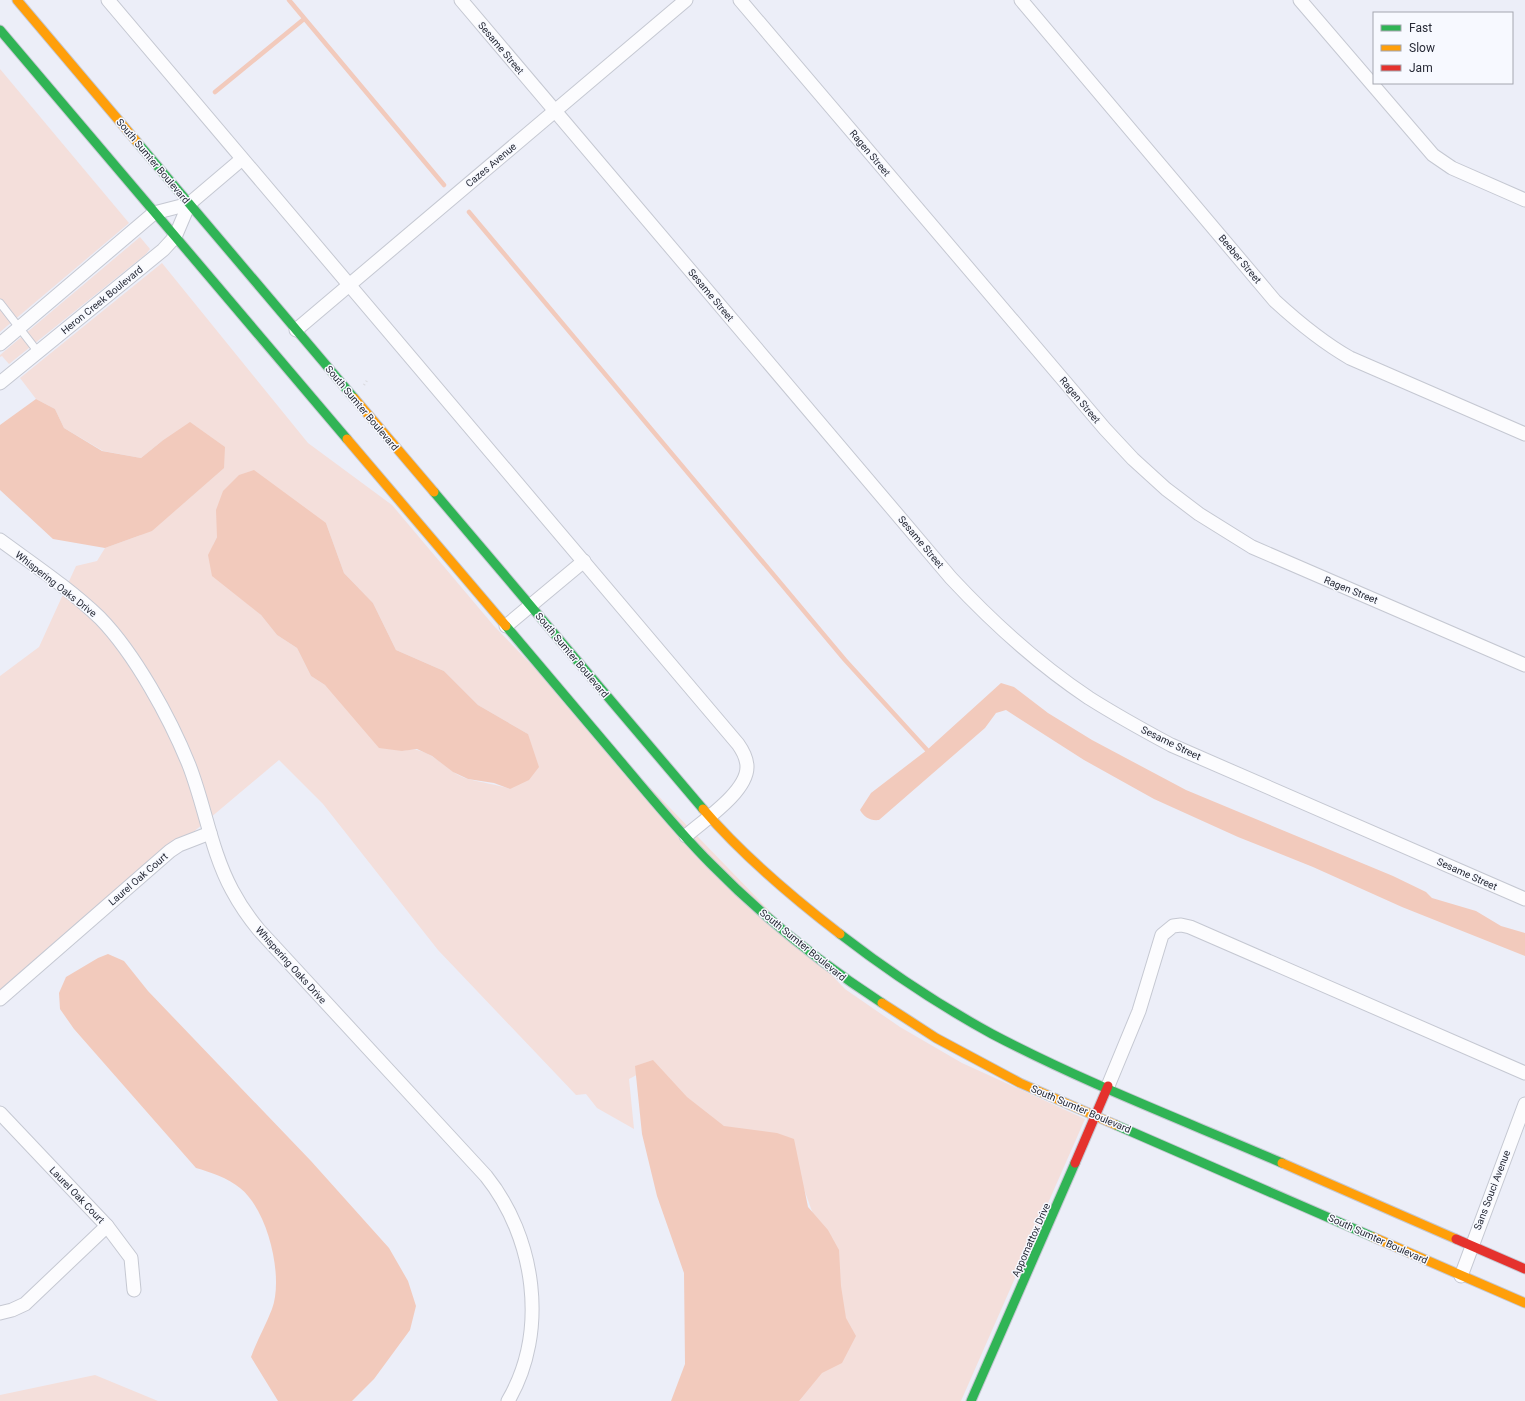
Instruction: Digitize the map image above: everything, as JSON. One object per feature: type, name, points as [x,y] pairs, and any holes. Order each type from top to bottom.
[{"type":"main road","name":"South Sumter Boulevard","points":[[17,0],[709,816],[748,856],[805,908],[864,954],[907,984],[996,1036],[1525,1269]]},
{"type":"main road","name":"South Sumter Boulevard","points":[[0,30],[154,213],[686,836],[751,902],[802,946],[856,987],[905,1020],[967,1056],[1020,1083],[1097,1115],[1525,1303]]},
{"type":"main road","name":"Appomattox Drive","points":[[971,1401],[1097,1115],[1108,1086]]},
{"type":"street","points":[[108,0],[727,730],[744,752],[747,767],[743,782],[734,794],[686,836]]},
{"type":"street","name":"Sesame Street","points":[[461,0],[951,578],[1008,634],[1050,670],[1089,698],[1171,745],[1525,899]]},
{"type":"street","name":"Cazes Avenue","points":[[296,330],[686,0]]},
{"type":"street","name":"Ragen Street","points":[[740,0],[1105,429],[1133,459],[1166,489],[1199,514],[1252,547],[1525,665]]},
{"type":"street","name":"Beeber Street","points":[[1021,0],[1275,301],[1300,324],[1327,344],[1350,358],[1525,434]]},
{"type":"street","points":[[1300,0],[1433,156],[1452,168],[1525,200]]},
{"type":"street","name":"Heron Creek Boulevard","points":[[0,344],[154,213],[189,204],[242,159]]},
{"type":"street","name":"Heron Creek Boulevard","points":[[0,383],[163,250],[175,237],[189,204]]},
{"type":"street","name":"Whispering Oaks Drive","points":[[0,540],[86,605],[126,650],[138,668],[180,746],[198,792],[220,863],[232,890],[259,930],[476,1165],[498,1190],[507,1205],[525,1250],[532,1293],[532,1316],[526,1356],[518,1381],[508,1401]]},
{"type":"street","points":[[506,626],[584,562]]},
{"type":"street","name":"Laurel Oak Court","points":[[0,999],[170,852],[179,845],[210,833]]},
{"type":"street","points":[[1108,1086],[1139,1012],[1162,935],[1174,926],[1181,925],[1190,927],[1525,1073]]},
{"type":"street","name":"Sans Souci Avenue","points":[[1461,1276],[1525,1104]]},
{"type":"street","name":"Laurel Oak Court","points":[[0,1113],[107,1226],[25,1304],[12,1310],[0,1313]]},
{"type":"street","points":[[107,1226],[131,1258],[134,1290]]},
{"type":"lane","points":[[0,303],[38,352]]},
{"type":"shaded area","points":[[0,69],[129,223],[0,332]]},
{"type":"shaded area","points":[[140,237],[150,249],[146,254],[9,364],[2,356],[0,357],[0,355]]},
{"type":"shaded area","points":[[162,263],[308,443],[392,505],[494,626],[845,989],[900,1027],[962,1063],[1085,1119],[961,1401],[799,1401],[813,1214],[791,1153],[745,1141],[644,1071],[629,1079],[634,1129],[597,1108],[586,1094],[576,1095],[438,950],[323,804],[279,760],[0,995],[0,676],[39,647],[76,566],[97,561],[105,548],[141,535],[162,441],[141,458],[103,451],[64,428],[55,409],[36,399],[20,378]],"holes":[[[326,523],[344,573],[373,603],[396,650],[444,671],[478,705],[528,734],[510,789],[461,776],[424,752],[417,750],[402,751],[325,685],[311,676],[297,648],[277,635],[261,615],[212,574],[213,545],[217,537]]]},
{"type":"shaded area","points":[[36,399],[55,409],[64,428],[102,451],[141,458],[162,441],[190,422],[225,447],[224,468],[152,531],[105,548],[53,539],[0,490],[0,425]]},
{"type":"shaded area","points":[[254,470],[326,523],[344,573],[373,603],[396,650],[444,671],[478,705],[528,734],[539,767],[529,780],[510,789],[494,783],[468,779],[453,772],[432,756],[417,749],[402,751],[379,748],[325,685],[311,676],[297,648],[277,635],[261,615],[212,576],[208,555],[217,537],[216,510],[223,491],[239,475]]},
{"type":"shaded area","points":[[1001,683],[1014,687],[1048,713],[1092,740],[1186,790],[1393,876],[1426,892],[1432,898],[1476,911],[1501,926],[1525,933],[1525,956],[1402,907],[1313,867],[1238,837],[1154,799],[1084,760],[1006,710],[996,713],[985,728],[879,820],[870,819],[863,815],[860,810],[871,793],[927,750]]},
{"type":"shaded area","points":[[108,954],[124,961],[148,991],[311,1161],[389,1248],[408,1281],[416,1306],[410,1330],[374,1379],[352,1401],[278,1401],[251,1357],[272,1309],[276,1280],[275,1262],[271,1245],[266,1228],[258,1212],[250,1198],[235,1184],[207,1171],[196,1168],[74,1029],[60,1009],[59,993],[66,977],[98,958]]},
{"type":"shaded area","points":[[653,1060],[687,1097],[724,1126],[777,1133],[794,1139],[808,1207],[828,1230],[839,1250],[841,1286],[846,1318],[856,1336],[842,1363],[822,1373],[799,1401],[671,1401],[685,1364],[684,1273],[657,1196],[642,1134],[635,1066]]},
{"type":"shaded area","points":[[95,1375],[158,1401],[0,1401],[0,1395]]},
{"type":"waterway","points":[[289,0],[444,185]]},
{"type":"waterway","points":[[215,92],[304,19]]},
{"type":"waterway","points":[[469,212],[845,660],[927,750]]},
{"type":"traffic: fast","points":[[0,30],[347,439]]},
{"type":"traffic: fast","points":[[137,142],[354,398]]},
{"type":"traffic: fast","points":[[434,492],[703,809]]},
{"type":"traffic: fast","points":[[506,626],[665,814],[711,864],[730,883],[792,938],[836,972],[882,1003]]},
{"type":"traffic: fast","points":[[840,934],[914,987],[992,1034],[1063,1069],[1282,1163]]},
{"type":"traffic: fast","points":[[1116,1125],[1373,1237]]},
{"type":"traffic: fast","points":[[971,1401],[1075,1163]]},
{"type":"traffic: slow","points":[[17,0],[137,142]]},
{"type":"traffic: slow","points":[[354,398],[434,492]]},
{"type":"traffic: slow","points":[[347,439],[506,626]]},
{"type":"traffic: slow","points":[[703,809],[718,826],[768,875],[840,934]]},
{"type":"traffic: slow","points":[[882,1003],[936,1038],[1020,1083],[1116,1125]]},
{"type":"traffic: slow","points":[[1282,1163],[1456,1239]]},
{"type":"traffic: slow","points":[[1373,1237],[1525,1303]]},
{"type":"traffic: jam","points":[[1075,1163],[1108,1086]]},
{"type":"traffic: jam","points":[[1456,1239],[1525,1269]]}]
